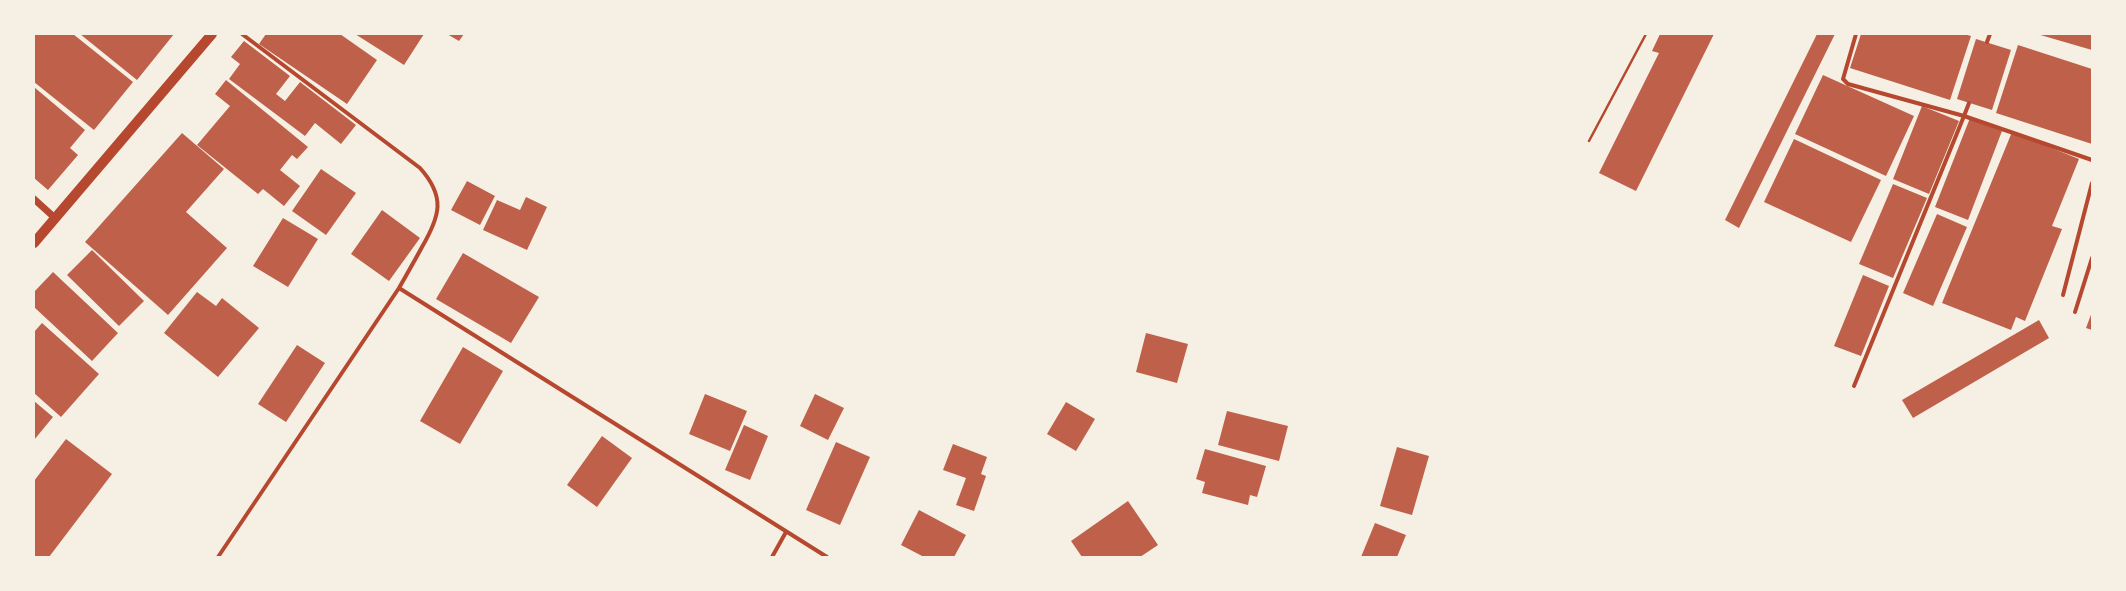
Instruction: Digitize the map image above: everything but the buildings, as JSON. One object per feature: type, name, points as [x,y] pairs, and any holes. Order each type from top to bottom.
[{"type":"main road","points":[[34,243],[212,34]]},
{"type":"street","points":[[218,557],[399,288],[435,223],[438,211],[438,201],[430,180],[420,168],[242,34]]},
{"type":"street","points":[[1856,34],[1843,79],[1848,84],[1964,116],[2092,160]]},
{"type":"street","points":[[1987,42],[1990,34]]},
{"type":"street","points":[[1854,386],[1969,103]]},
{"type":"street","points":[[2063,295],[2092,183]]},
{"type":"street","points":[[34,199],[55,218]]},
{"type":"street","points":[[2075,312],[2092,258]]},
{"type":"street","points":[[399,288],[827,557]]},
{"type":"street","points":[[772,557],[786,532]]},
{"type":"path","points":[[1590,141],[1646,34]]}]
